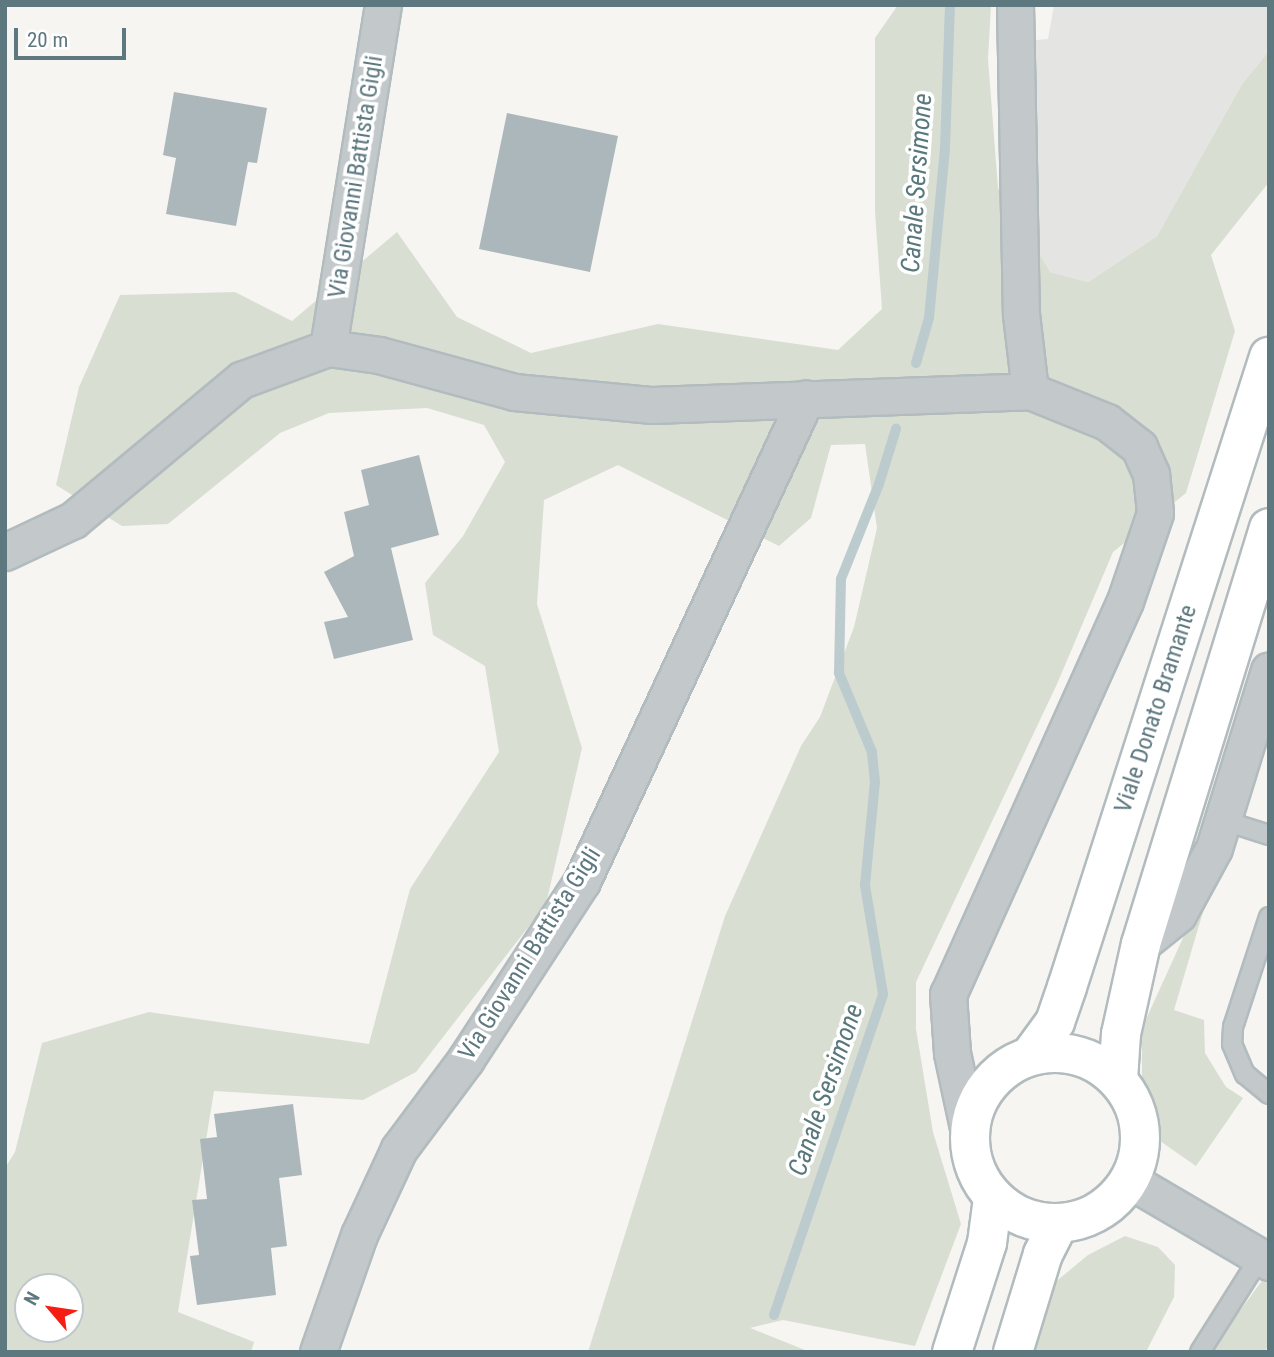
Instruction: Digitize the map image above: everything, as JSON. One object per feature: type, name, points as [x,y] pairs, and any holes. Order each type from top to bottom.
[{"type":"main road","name":"Viale Donato Bramante","points":[[1031,1055],[1055,1022],[1067,988],[1269,357]]},
{"type":"main road","points":[[1118,1080],[1121,1034],[1141,944],[1269,528]]},
{"type":"main road","points":[[1031,1055],[1078,1055],[1118,1080],[1136,1111],[1140,1128],[1136,1164],[1129,1180],[1099,1211],[1058,1224],[1023,1218],[993,1198],[974,1168],[969,1132],[975,1106],[988,1084],[1007,1066],[1031,1055]]},
{"type":"main road","points":[[952,1352],[987,1243],[993,1198]]},
{"type":"main road","points":[[1013,1352],[1043,1254],[1058,1224]]},
{"type":"street","name":"Via Giovanni Battista Gigli","points":[[328,348],[383,5]]},
{"type":"street","points":[[1015,5],[1021,314],[1030,391]]},
{"type":"street","points":[[5,552],[73,520],[242,380],[328,348],[379,355],[514,392],[652,405],[1030,391],[1107,422],[1139,447],[1151,474],[1155,513],[1125,601],[1054,749],[948,994],[952,1053],[969,1132]]},
{"type":"street","name":"Via Giovanni Battista Gigli","points":[[318,1352],[359,1235],[399,1149],[466,1059],[582,881],[806,398]]},
{"type":"street","points":[[1141,944],[1178,914],[1214,848],[1269,670]]},
{"type":"street","points":[[1129,1180],[1264,1260]]},
{"type":"lane","points":[[1222,820],[1269,835]]},
{"type":"lane","points":[[1269,917],[1233,1027],[1233,1044],[1245,1074],[1269,1094]]},
{"type":"lane","points":[[1200,1352],[1264,1260]]},
{"type":"shaded area","points":[[898,5],[991,5],[988,59],[998,188],[1050,272],[1088,282],[1157,236],[1242,84],[1269,51],[1269,182],[1211,255],[1235,331],[1186,493],[1113,552],[1057,684],[916,982],[916,1029],[933,1132],[961,1224],[915,1346],[783,1320],[750,1328],[810,1352],[588,1352],[725,916],[801,746],[820,717],[854,627],[877,528],[865,444],[831,445],[811,518],[779,546],[618,465],[544,500],[537,604],[582,748],[546,904],[416,1072],[363,1100],[214,1091],[178,1312],[254,1342],[251,1352],[5,1352],[5,1168],[15,1152],[42,1043],[149,1012],[369,1044],[410,889],[499,752],[485,666],[433,635],[425,583],[463,536],[505,462],[484,425],[427,408],[329,413],[280,433],[168,524],[122,526],[56,485],[79,387],[120,295],[235,292],[292,321],[397,232],[457,317],[531,353],[658,324],[838,350],[882,309],[875,212],[875,38]]},
{"type":"shaded area","points":[[1054,5],[1266,5],[1269,9],[1269,51],[1242,84],[1157,236],[1088,282],[1050,272],[1020,233],[1024,41],[1048,39]]},
{"type":"shaded area","points":[[1218,861],[1174,1010],[1204,1020],[1205,1053],[1226,1087],[1243,1098],[1196,1166],[1160,1141],[1142,1099],[1142,1028]]},
{"type":"shaded area","points":[[1125,1236],[1158,1247],[1175,1265],[1174,1297],[1146,1352],[1031,1352],[1053,1284],[1088,1255]]},
{"type":"shaded area","points":[[1269,1271],[1269,1345],[1264,1352],[1210,1352]]},
{"type":"building","points":[[174,92],[267,108],[257,163],[248,162],[236,226],[166,214],[176,158],[163,155]]},
{"type":"building","points":[[507,113],[618,136],[590,272],[479,249]]},
{"type":"building","points":[[419,455],[439,535],[391,548],[413,640],[334,659],[324,622],[348,617],[324,572],[354,556],[344,512],[369,505],[361,470]]},
{"type":"building","points":[[293,1104],[302,1175],[279,1178],[287,1246],[271,1248],[276,1295],[197,1305],[190,1256],[199,1255],[192,1200],[207,1199],[200,1139],[217,1137],[214,1114]]},
{"type":"waterway","name":"Canale Sersimone","points":[[916,363],[929,318],[945,148],[950,5]]},
{"type":"waterway","name":"Canale Sersimone","points":[[774,1315],[883,994],[865,885],[875,782],[872,752],[839,673],[841,579],[879,484],[896,429]]}]
